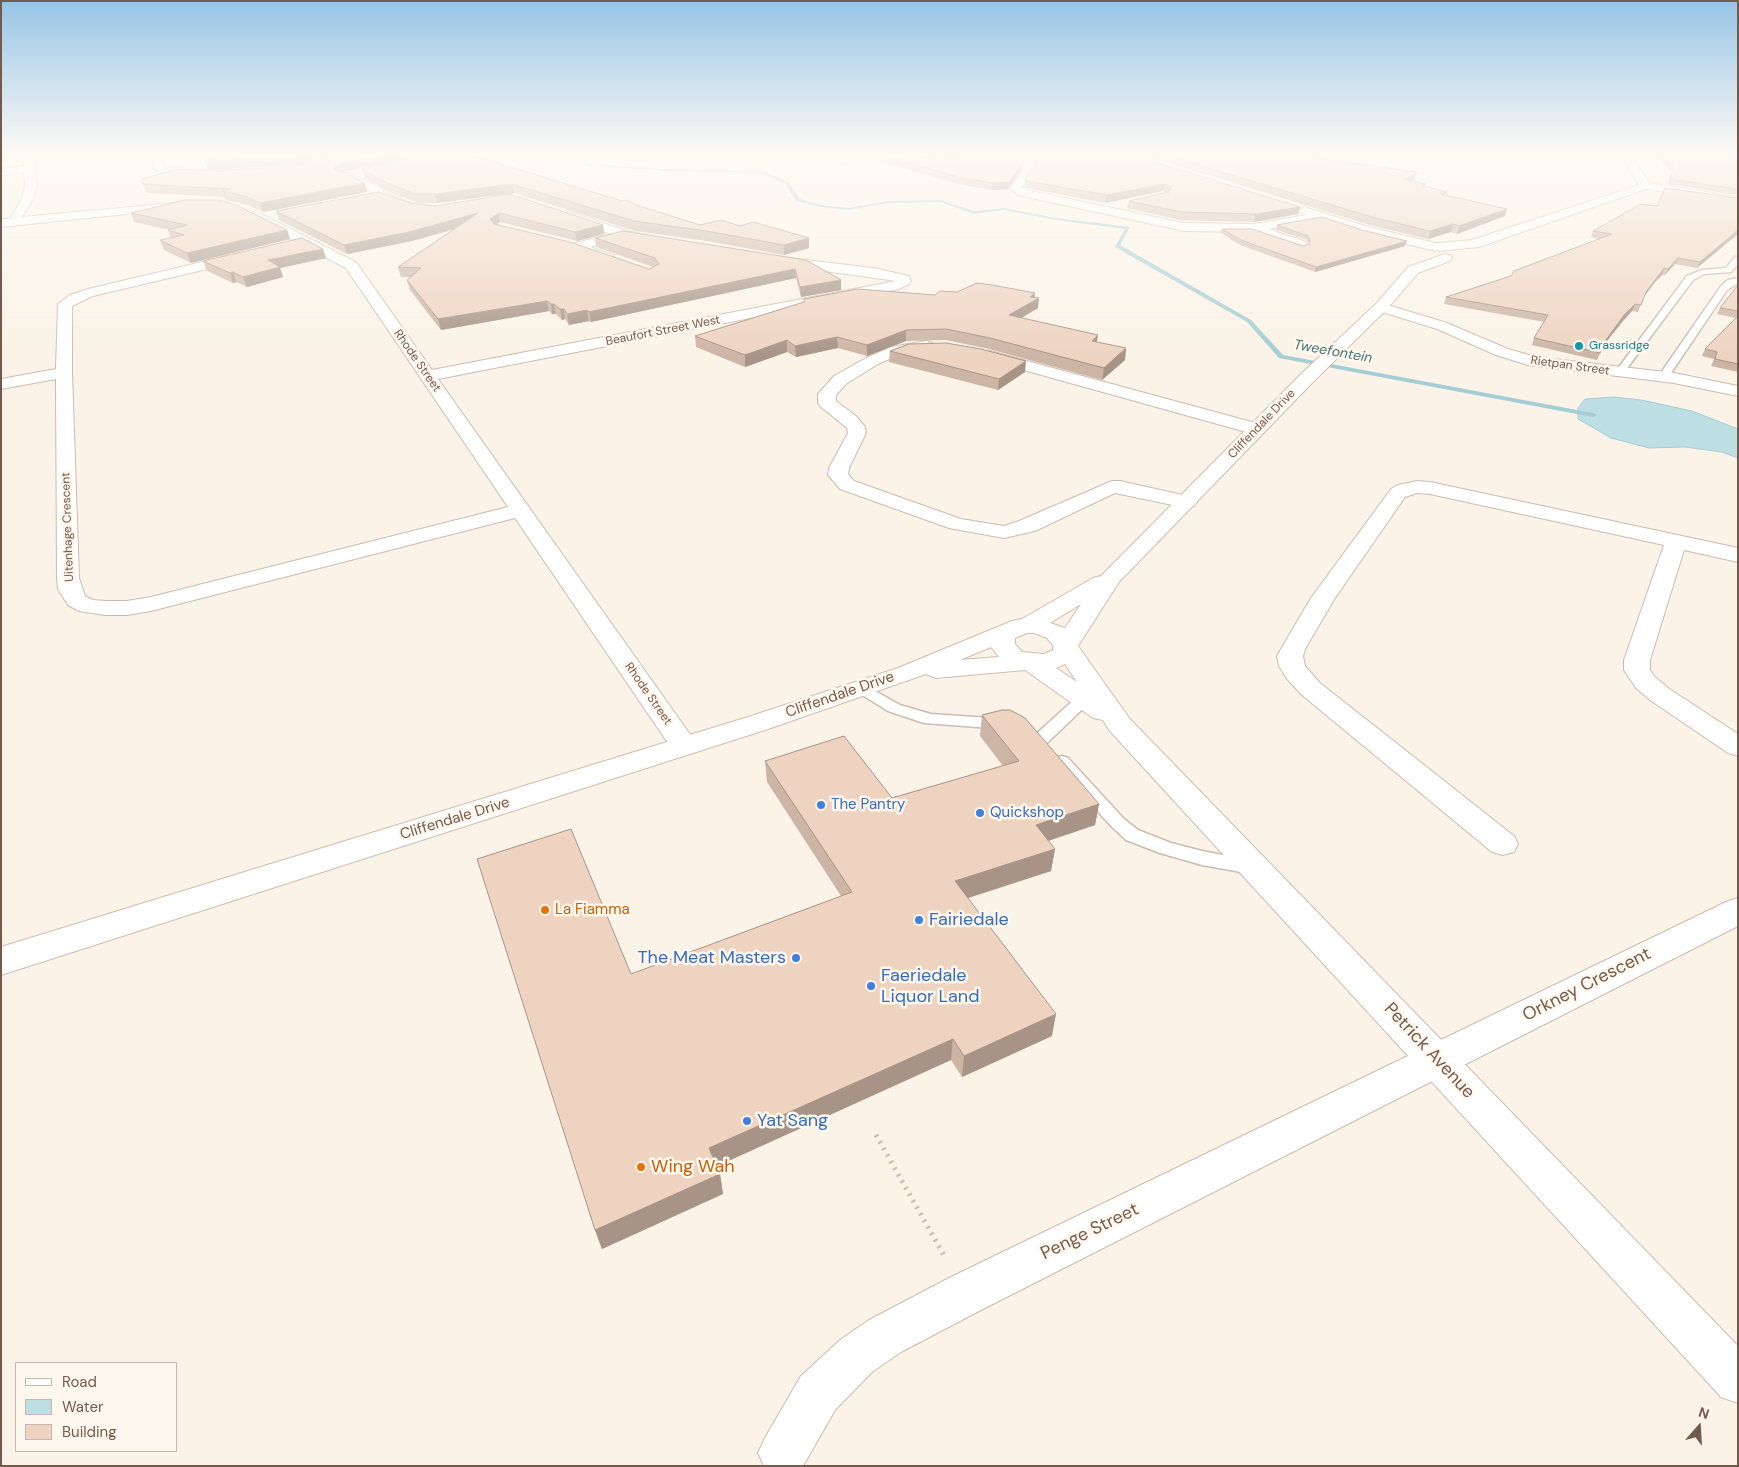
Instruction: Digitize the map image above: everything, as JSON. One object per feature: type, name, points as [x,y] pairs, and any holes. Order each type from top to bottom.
[{"type":"street","name":"Rhode Street","points":[[268,221],[351,265],[684,746]]},
{"type":"street","points":[[585,221],[624,234],[667,242]]},
{"type":"street","points":[[1160,221],[1191,228],[1254,228],[1291,221]]},
{"type":"street","points":[[1339,221],[1432,251]]},
{"type":"street","name":"Cliffendale Drive","points":[[1413,270],[1414,262],[1432,251],[1474,244],[1540,221]]},
{"type":"street","points":[[1254,228],[1301,246]]},
{"type":"street","points":[[623,263],[572,246],[624,234]]},
{"type":"street","points":[[279,248],[307,242]]},
{"type":"street","name":"Cliffendale Drive","points":[[1432,251],[1459,256],[1459,253],[1474,244]]},
{"type":"street","name":"Cliffendale Drive","points":[[907,673],[1055,659],[1063,654],[1066,645],[1111,578],[1325,360],[1381,307],[1432,251]]},
{"type":"street","name":"Uitenhage Crescent","points":[[260,253],[97,291],[65,304],[64,373],[68,578],[70,589],[76,600],[87,606],[105,608],[127,608],[151,604],[521,510]]},
{"type":"street","name":"Beaufort Street West","points":[[427,376],[899,285],[903,283],[904,279],[880,273],[768,259]]},
{"type":"street","name":"Rietpan Street","points":[[1381,307],[1442,326],[1517,358],[1555,366],[1693,381],[1738,391]]},
{"type":"street","points":[[940,347],[906,348],[872,361],[840,380],[827,394],[825,398],[827,402],[856,427],[857,433],[839,468],[838,475],[847,485],[956,524],[1004,532],[1027,526],[1112,488],[1120,487],[1187,502]]},
{"type":"street","points":[[974,352],[1257,429]]},
{"type":"street","points":[[1,384],[64,373]]},
{"type":"street","points":[[1503,844],[1420,779],[1303,682],[1292,666],[1290,656],[1293,649],[1323,598],[1398,493],[1405,489],[1430,488],[1738,555]]},
{"type":"street","points":[[1676,542],[1637,660],[1637,670],[1645,682],[1659,694],[1738,747]]},
{"type":"street","name":"Cliffendale Drive","points":[[1,961],[684,746],[907,673],[1018,628],[1068,604],[1111,578]]},
{"type":"street","name":"Petrick Avenue","points":[[1119,724],[1028,662],[1013,657],[1002,646],[1003,638],[1018,628],[1052,630],[1060,635],[1119,724],[1738,1380]]},
{"type":"street","name":"Orkney Crescent","points":[[1437,1060],[1738,911]]},
{"type":"street","name":"Penge Street","points":[[783,1453],[818,1393],[856,1356],[885,1336],[965,1294],[1437,1060]]},
{"type":"lane","points":[[1618,373],[1690,278],[1698,273],[1728,270],[1738,259]]},
{"type":"lane","points":[[1663,377],[1724,288],[1731,282],[1738,280]]},
{"type":"lane","points":[[861,688],[894,708],[930,719],[997,723],[1029,733],[1132,835],[1166,848],[1202,858],[1255,867]]},
{"type":"lane","points":[[1029,733],[1084,700]]},
{"type":"path","points":[[876,1135],[965,1294]]},
{"type":"water","points":[[1614,397],[1641,400],[1692,411],[1738,429],[1738,458],[1722,452],[1685,447],[1649,448],[1611,438],[1578,419],[1578,408],[1585,399]]},
{"type":"building","points":[[170,221],[270,221],[287,230],[187,253],[160,240],[184,235],[168,230],[187,225]]},
{"type":"building","points":[[297,221],[447,221],[409,232],[344,245]]},
{"type":"building","points":[[465,221],[492,221],[494,224],[570,242],[649,269],[659,264],[655,258],[595,238],[623,231],[806,260],[841,280],[800,287],[795,269],[589,312],[587,310],[567,314],[564,309],[560,309],[547,301],[438,319],[407,280],[421,268],[398,267]]},
{"type":"building","points":[[533,221],[592,221],[603,225],[575,232]]},
{"type":"building","points":[[637,221],[689,221],[700,225],[726,221],[740,226],[753,222],[809,238],[784,245]]},
{"type":"building","points":[[1297,221],[1336,221],[1407,241],[1316,267],[1241,240],[1222,229],[1252,229],[1303,246],[1309,244],[1308,236],[1277,225]]},
{"type":"building","points":[[1390,221],[1472,221],[1459,226],[1453,224],[1430,231]]},
{"type":"building","points":[[1610,221],[1738,221],[1738,230],[1700,262],[1678,258],[1668,269],[1664,268],[1646,292],[1641,305],[1635,304],[1624,315],[1606,340],[1600,353],[1534,338],[1548,315],[1446,297],[1511,276],[1514,271],[1612,234],[1593,231]]},
{"type":"building","points":[[302,238],[323,249],[268,260],[280,267],[243,277],[203,261]]},
{"type":"building","points":[[977,283],[1035,293],[1030,297],[1039,298],[1009,315],[1098,335],[1092,341],[1126,348],[1104,368],[990,338],[946,329],[906,330],[867,345],[837,337],[795,346],[787,340],[745,355],[695,336],[804,302],[804,299],[857,289],[935,295],[940,291],[957,292]]},
{"type":"building","points":[[1738,285],[1738,311],[1720,308]]},
{"type":"building","points":[[1738,316],[1738,364],[1715,359],[1717,352],[1705,349]]},
{"type":"building","points":[[946,343],[981,349],[1026,361],[999,379],[890,351],[909,344]]},
{"type":"building","points":[[1010,710],[1025,718],[1099,804],[1036,825],[1055,849],[955,881],[1056,1014],[964,1056],[953,1039],[709,1148],[720,1174],[595,1230],[477,859],[571,829],[631,974],[852,892],[765,761],[844,736],[892,798],[1019,761],[982,715]]},
{"type":"waterway","name":"Tweefontein","points":[[1076,221],[1128,228],[1117,246],[1249,321],[1281,357],[1593,415]]},
{"type":"place","name":"Grassridge","points":[[1579,346]]},
{"type":"place","name":"The Pantry","points":[[821,805]]},
{"type":"place","name":"Quickshop","points":[[980,813]]},
{"type":"place","name":"La Fiamma","points":[[545,910]]},
{"type":"place","name":"Fairiedale","points":[[919,920]]},
{"type":"place","name":"The Meat Masters","points":[[796,958]]},
{"type":"place","name":"Faeriedale Liquor Land","points":[[871,986]]},
{"type":"place","name":"Yat Sang","points":[[747,1121]]},
{"type":"place","name":"Wing Wah","points":[[641,1167]]}]
